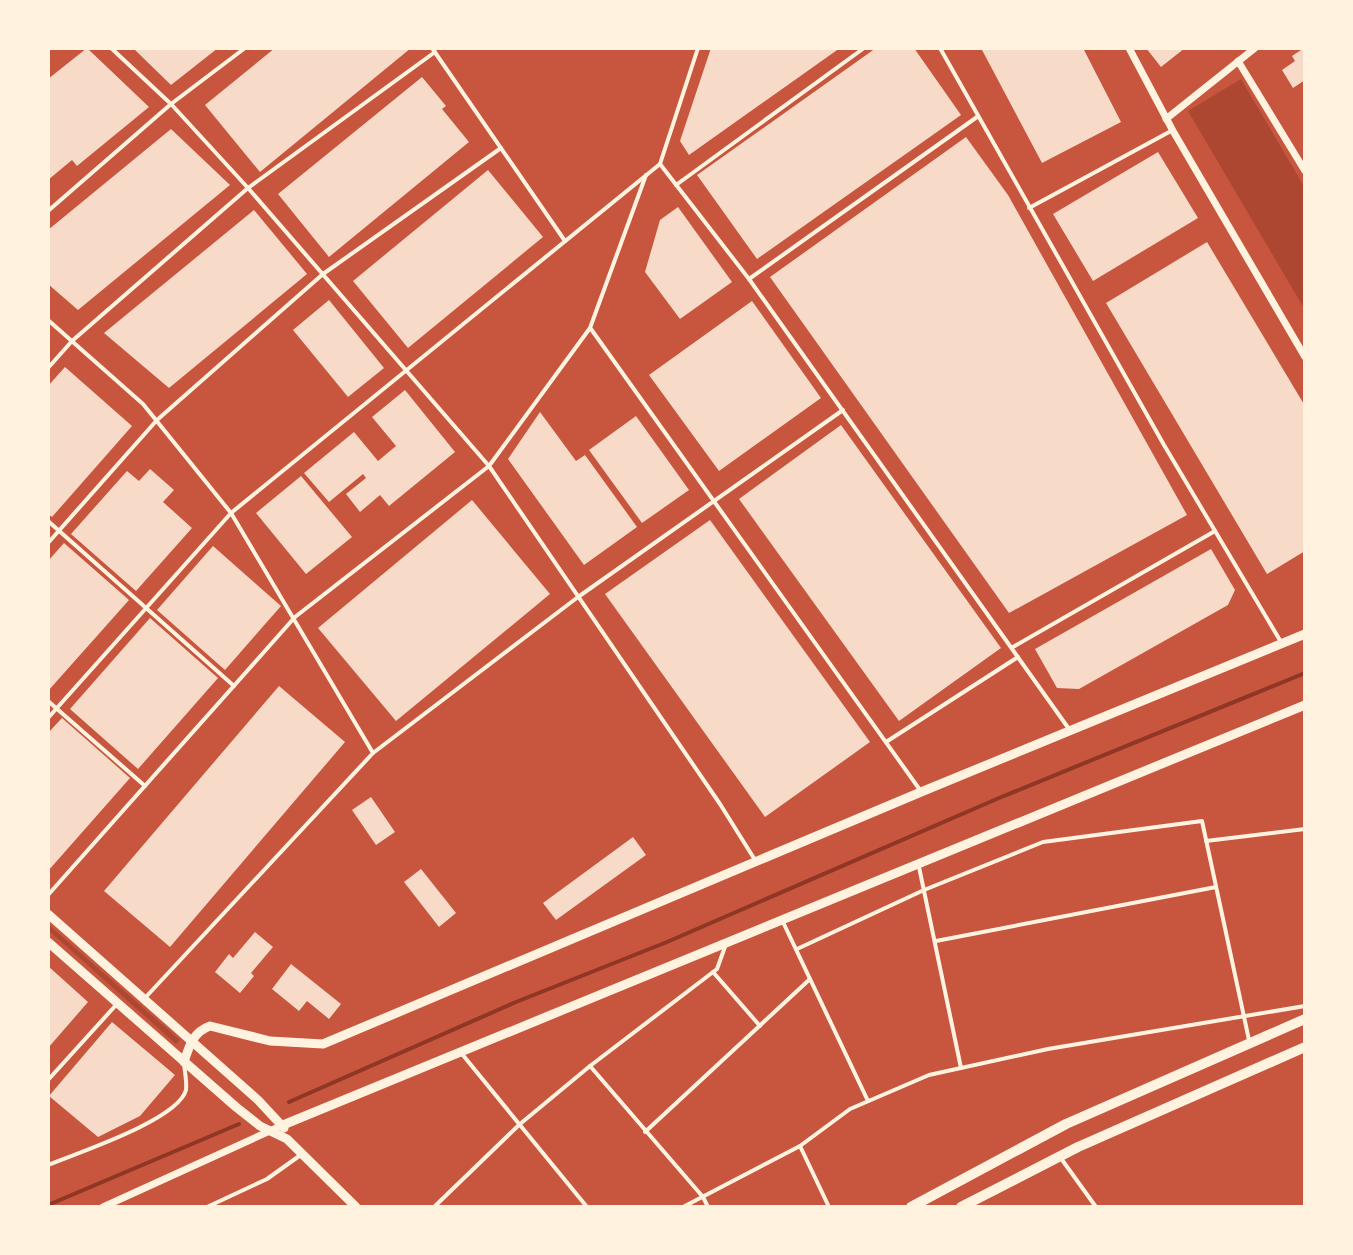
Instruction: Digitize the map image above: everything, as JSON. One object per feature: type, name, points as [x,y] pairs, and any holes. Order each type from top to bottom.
[{"type":"main road","points":[[911,1207],[1066,1124],[1305,1019]]},
{"type":"main road","points":[[969,1205],[1060,1157],[1305,1047]]},
{"type":"street","points":[[1129,48],[1166,119],[1305,357]]},
{"type":"street","points":[[1166,119],[1255,48]]},
{"type":"street","points":[[1238,61],[1305,171]]},
{"type":"street","points":[[184,1062],[191,1040],[210,1026],[270,1041],[323,1044],[1305,634]]},
{"type":"street","points":[[103,1207],[268,1130],[1305,705]]},
{"type":"street","points":[[48,914],[283,1125],[287,1139]]},
{"type":"street","points":[[48,942],[236,1107],[268,1130],[287,1139],[356,1207]]},
{"type":"lane","points":[[111,48],[171,104],[248,188],[489,466],[720,804],[756,862]]},
{"type":"lane","points":[[48,211],[171,104],[245,48]]},
{"type":"lane","points":[[48,718],[231,513],[660,164],[698,48]]},
{"type":"lane","points":[[676,185],[864,48]]},
{"type":"lane","points":[[940,48],[1029,208],[1282,644]]},
{"type":"lane","points":[[48,368],[72,341],[248,188],[433,50],[565,241]]},
{"type":"lane","points":[[749,279],[977,117]]},
{"type":"lane","points":[[1029,208],[1173,131]]},
{"type":"lane","points":[[48,543],[157,420],[323,274],[501,148]]},
{"type":"lane","points":[[660,164],[749,279],[1071,731]]},
{"type":"lane","points":[[48,895],[295,617],[489,466],[590,328],[646,175]]},
{"type":"lane","points":[[48,320],[143,404],[231,513],[373,753]]},
{"type":"lane","points":[[590,328],[921,792]]},
{"type":"lane","points":[[144,999],[373,753],[578,597],[843,410]]},
{"type":"lane","points":[[48,521],[234,686]]},
{"type":"lane","points":[[1012,648],[1215,531]]},
{"type":"lane","points":[[885,743],[1018,657]]},
{"type":"lane","points":[[48,701],[145,786]]},
{"type":"lane","points":[[797,949],[924,890],[1043,842],[1202,821],[1250,1043]]},
{"type":"lane","points":[[1206,841],[1305,829]]},
{"type":"lane","points":[[918,864],[961,1068]]},
{"type":"lane","points":[[936,941],[1216,887]]},
{"type":"lane","points":[[782,920],[868,1101]]},
{"type":"lane","points":[[434,1207],[520,1124],[717,969],[727,942]]},
{"type":"lane","points":[[713,972],[760,1026]]},
{"type":"lane","points":[[645,1132],[810,979]]},
{"type":"lane","points":[[48,1080],[118,1003]]},
{"type":"lane","points":[[683,1207],[800,1146],[850,1109],[929,1075],[1048,1049],[1305,1006]]},
{"type":"lane","points":[[460,1052],[587,1207]]},
{"type":"lane","points":[[48,1165],[151,1122],[176,1106],[186,1090],[184,1062]]},
{"type":"lane","points":[[590,1066],[703,1197],[708,1207]]},
{"type":"lane","points":[[800,1146],[829,1207]]},
{"type":"lane","points":[[207,1207],[267,1179],[302,1154]]},
{"type":"lane","points":[[1060,1157],[1096,1207]]},
{"type":"shaded area","points":[[1241,79],[1305,188],[1305,310],[1188,111]]},
{"type":"shaded area","points":[[49,925],[180,1040],[176,1044],[48,930]]},
{"type":"building","points":[[87,48],[149,107],[77,166],[72,160],[48,180],[48,79]]},
{"type":"building","points":[[133,48],[218,48],[171,85]]},
{"type":"building","points":[[275,48],[411,48],[260,172],[205,105]]},
{"type":"building","points":[[711,48],[840,48],[689,155],[680,141]]},
{"type":"building","points":[[876,48],[914,48],[961,115],[757,259],[697,175]]},
{"type":"building","points":[[981,48],[1083,48],[1121,122],[1042,163]]},
{"type":"building","points":[[1146,48],[1185,48],[1161,67]]},
{"type":"building","points":[[1304,48],[1305,80],[1293,88],[1282,70],[1295,61],[1292,56]]},
{"type":"building","points":[[422,77],[446,106],[442,109],[469,142],[329,257],[278,194]]},
{"type":"building","points":[[171,129],[230,185],[78,310],[48,284],[48,230]]},
{"type":"building","points":[[966,137],[1008,195],[1187,515],[1009,613],[770,277]]},
{"type":"building","points":[[1158,152],[1198,218],[1093,281],[1053,214]]},
{"type":"building","points":[[488,170],[543,237],[408,348],[353,281]]},
{"type":"building","points":[[678,207],[732,282],[680,319],[645,272],[660,220]]},
{"type":"building","points":[[254,210],[307,274],[169,388],[104,333]]},
{"type":"building","points":[[1207,242],[1305,406],[1305,551],[1267,574],[1106,303]]},
{"type":"building","points":[[329,300],[384,368],[348,397],[293,330]]},
{"type":"building","points":[[752,301],[821,398],[719,471],[649,375]]},
{"type":"building","points":[[65,367],[132,426],[52,517],[48,514],[48,386]]},
{"type":"building","points":[[405,390],[455,452],[389,506],[380,495],[360,512],[346,494],[366,478],[363,474],[329,502],[304,473],[354,432],[378,461],[396,446],[372,417]]},
{"type":"building","points":[[540,412],[576,461],[585,455],[637,527],[584,565],[508,459]]},
{"type":"building","points":[[636,416],[689,490],[642,523],[589,450]]},
{"type":"building","points":[[841,425],[1001,648],[899,721],[739,499]]},
{"type":"building","points":[[150,469],[174,490],[163,502],[192,528],[136,591],[71,534],[127,471],[139,481]]},
{"type":"building","points":[[301,476],[352,537],[306,574],[256,513]]},
{"type":"building","points":[[472,500],[550,594],[396,721],[318,628]]},
{"type":"building","points":[[710,520],[870,742],[765,817],[605,594]]},
{"type":"building","points":[[64,543],[129,600],[48,691],[48,561]]},
{"type":"building","points":[[213,546],[281,606],[225,670],[157,610]]},
{"type":"building","points":[[1211,549],[1235,590],[1228,605],[1079,689],[1057,688],[1035,649]]},
{"type":"building","points":[[150,618],[218,678],[138,769],[70,709]]},
{"type":"building","points":[[279,686],[345,742],[170,947],[104,891]]},
{"type":"building","points":[[62,718],[130,778],[48,871],[48,733]]},
{"type":"building","points":[[371,797],[395,832],[376,845],[352,810]]},
{"type":"building","points":[[633,837],[646,855],[556,920],[543,903]]},
{"type":"building","points":[[421,869],[456,913],[439,927],[404,882]]},
{"type":"building","points":[[255,932],[273,947],[251,973],[254,976],[240,993],[215,972],[229,954],[233,958]]},
{"type":"building","points":[[291,964],[341,1004],[329,1019],[307,1001],[299,1011],[272,989]]},
{"type":"building","points":[[48,966],[88,1002],[48,1048]]},
{"type":"building","points":[[112,1022],[175,1075],[140,1116],[98,1137],[49,1096]]},
{"type":"waterway","points":[[289,1102],[516,1002],[667,942],[999,798],[1305,673]]},
{"type":"waterway","points":[[48,1205],[239,1124]]}]
